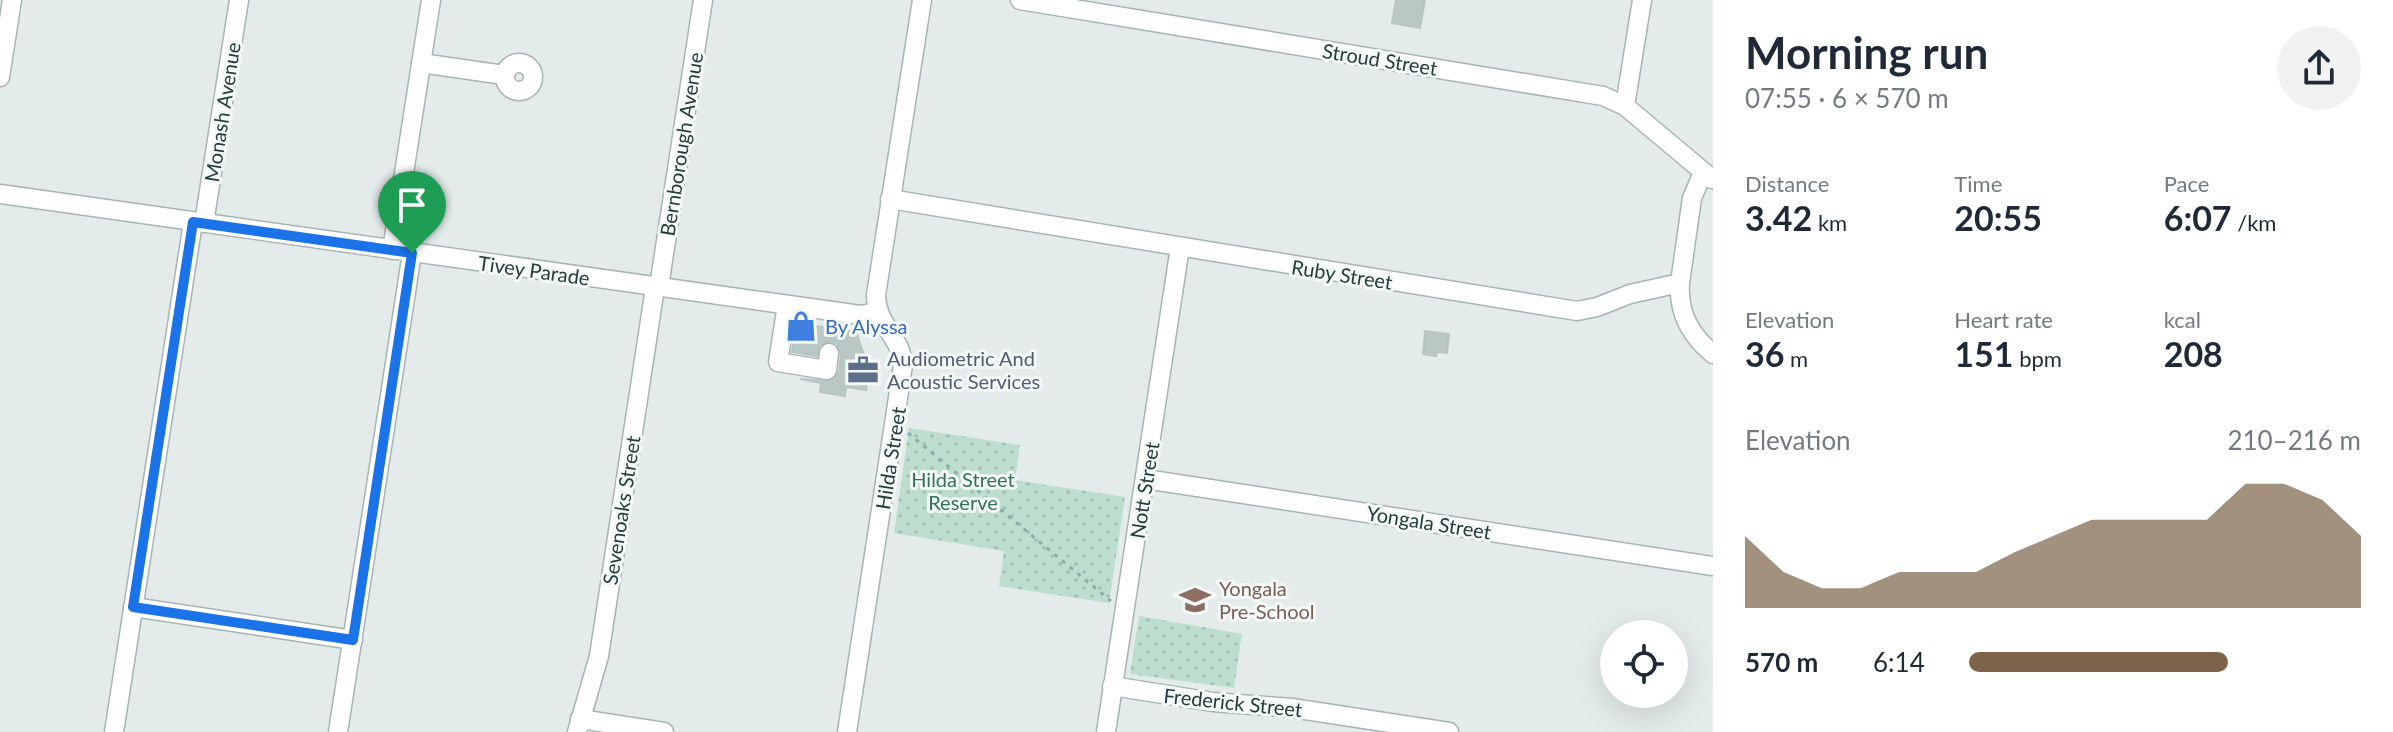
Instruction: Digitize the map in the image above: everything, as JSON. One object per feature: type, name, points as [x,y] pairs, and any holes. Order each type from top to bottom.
[{"type":"street","points":[[0,77],[12,0]]},
{"type":"street","name":"Monash Avenue","points":[[114,732],[239,0]]},
{"type":"street","points":[[392,250],[431,0]]},
{"type":"street","name":"Bernborough Avenue","points":[[657,287],[703,0]]},
{"type":"street","points":[[877,312],[876,295],[922,0]]},
{"type":"street","name":"Stroud Street","points":[[1020,0],[1593,94],[1625,106],[1708,176]]},
{"type":"street","points":[[1625,106],[1642,0]]},
{"type":"street","points":[[421,63],[504,75]]},
{"type":"street","points":[[1708,176],[1692,198],[1680,301],[1684,319],[1694,336],[1713,354]]},
{"type":"street","name":"Tivey Parade","points":[[0,194],[860,315],[877,312]]},
{"type":"street","name":"Ruby Street","points":[[890,199],[1568,311],[1587,310],[1630,294],[1680,283]]},
{"type":"street","name":"Nott Street","points":[[1106,732],[1180,247]]},
{"type":"street","points":[[338,732],[412,253]]},
{"type":"street","name":"Sevenoaks Street","points":[[579,726],[599,656],[657,287]]},
{"type":"street","points":[[787,305],[778,362],[827,370],[829,353]]},
{"type":"street","name":"Hilda Street","points":[[847,732],[903,365],[901,352],[877,312]]},
{"type":"street","name":"Yongala Street","points":[[1145,479],[1713,566]]},
{"type":"street","points":[[133,607],[353,640]]},
{"type":"street","name":"Frederick Street","points":[[1112,686],[1213,702],[1292,708],[1449,732]]},
{"type":"street","points":[[579,726],[664,732]]},
{"type":"path","points":[[907,432],[1111,601]]},
{"type":"green space","name":"Hilda Street Reserve","points":[[909,428],[1020,445],[1015,480],[1125,497],[1109,603],[999,586],[1004,551],[894,533]]},
{"type":"green space","points":[[1139,616],[1242,634],[1234,688],[1130,674]]},
{"type":"building","points":[[1396,0],[1425,0],[1420,28],[1392,23]]},
{"type":"building","points":[[796,323],[856,332],[869,369],[866,390],[846,387],[845,396],[820,392],[821,383],[800,379],[832,381],[839,372],[841,354],[837,344],[830,341],[820,345],[817,356],[792,352]]},
{"type":"building","points":[[1425,331],[1449,334],[1447,353],[1437,352],[1436,356],[1423,354]]},
{"type":"place","name":"By Alyssa","points":[[801,326]]},
{"type":"place","name":"Audiometric And Acoustic Services","points":[[863,370]]},
{"type":"place","name":"Yongala Pre-School","points":[[1195,600]]},
{"type":"route","points":[[193,222],[412,253],[353,640],[133,607],[193,222]]}]
